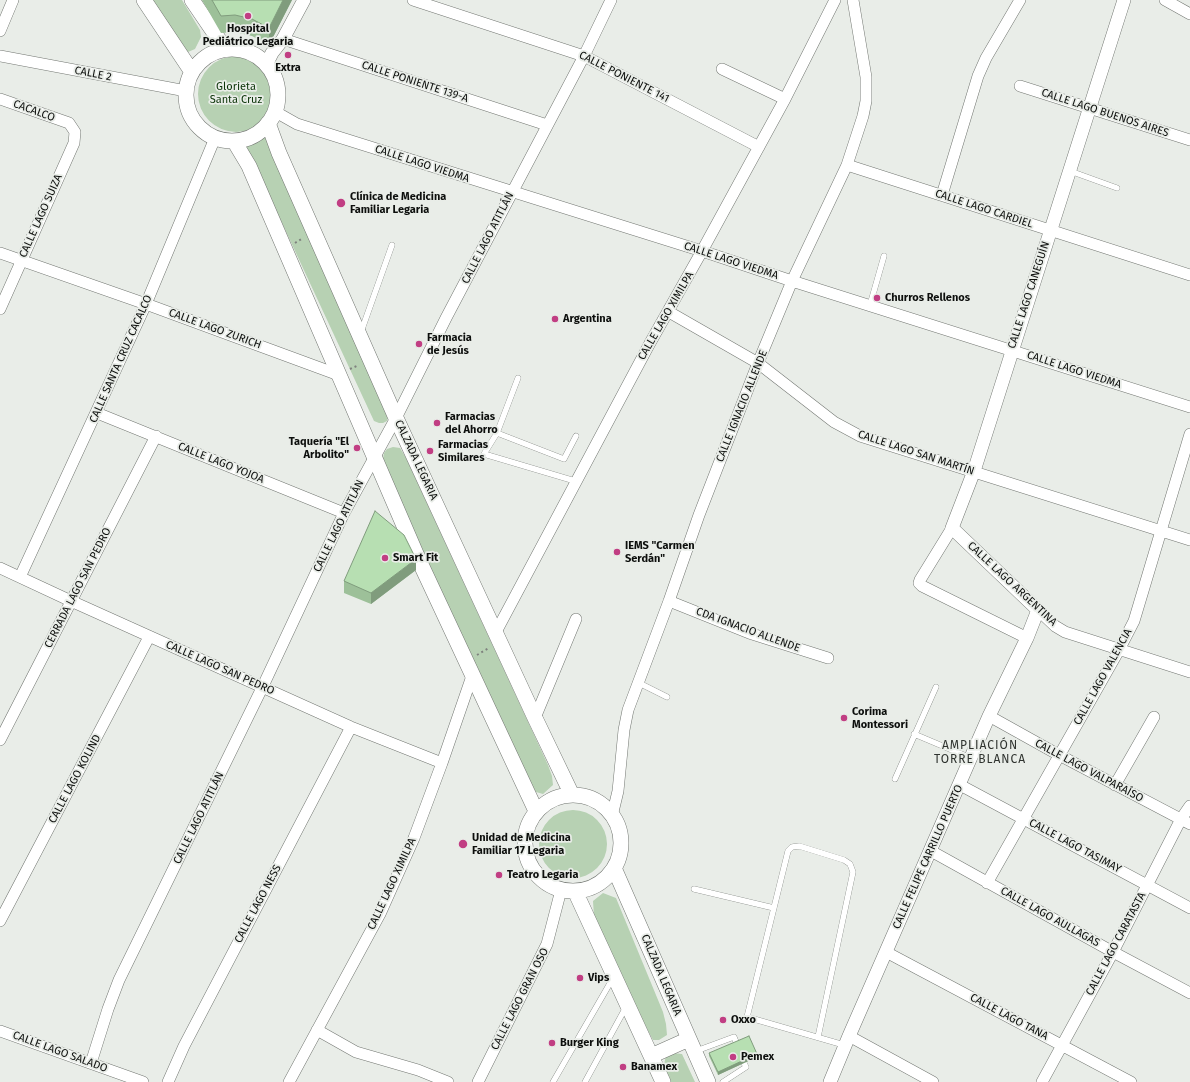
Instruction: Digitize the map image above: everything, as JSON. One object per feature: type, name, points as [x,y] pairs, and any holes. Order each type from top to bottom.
[{"type":"main road","points":[[144,0],[192,72]]},
{"type":"main road","points":[[192,0],[226,50]]},
{"type":"main road","points":[[226,50],[242,50],[265,58],[277,87],[277,99],[271,117],[261,130],[253,136],[234,141],[215,138],[202,130],[193,119],[187,106],[186,91],[192,72],[206,57],[216,52],[226,50]]},
{"type":"main road","name":"CALZADA LEGARIA","points":[[271,117],[273,140],[396,418],[498,636],[534,718],[572,794]]},
{"type":"main road","points":[[234,141],[249,166],[374,458],[472,676],[536,812]]},
{"type":"main road","points":[[572,794],[588,797],[602,804],[612,816],[618,828],[621,842],[619,855],[614,868],[608,876],[597,884],[584,890],[568,890],[548,884],[537,876],[525,851],[525,837],[529,823],[536,812],[552,799],[572,794]]},
{"type":"main road","name":"CALZADA LEGARIA","points":[[614,868],[708,1082]]},
{"type":"main road","points":[[568,890],[614,976],[663,1082]]},
{"type":"main road","points":[[651,1056],[691,1045]]},
{"type":"street","points":[[0,31],[13,0]]},
{"type":"street","points":[[265,58],[283,39],[304,0]]},
{"type":"street","name":"CALLE PONIENTE 141","points":[[414,0],[584,56],[759,147]]},
{"type":"street","name":"CALLE LAGO ATITLÁN","points":[[91,1063],[119,980],[263,686],[344,514],[396,418],[512,192],[584,56],[611,0]]},
{"type":"street","name":"CALLE LAGO XIMILPA","points":[[498,636],[575,481],[785,99],[835,0]]},
{"type":"street","name":"CALLE IGNACIO ALLENDE","points":[[612,816],[618,792],[624,730],[628,710],[669,601],[699,515],[758,363],[792,281],[847,165],[863,116],[866,96],[866,77],[853,0]]},
{"type":"street","points":[[942,195],[978,76],[986,58],[1020,0]]},
{"type":"street","name":"CALLE LAGO CANEGUÍN","points":[[1026,638],[922,586],[920,580],[952,528],[974,471],[1124,0]]},
{"type":"street","points":[[1165,0],[1190,14]]},
{"type":"street","name":"CALLE PONIENTE 139-A","points":[[283,39],[547,125]]},
{"type":"street","name":"CALLE 2","points":[[0,56],[186,91]]},
{"type":"street","points":[[722,70],[785,99]]},
{"type":"street","name":"CALLE LAGO BUENOS AIRES","points":[[1020,86],[1190,140]]},
{"type":"street","name":"CACALCO","points":[[0,99],[68,123]]},
{"type":"street","name":"CALLE LAGO VIEDMA","points":[[271,117],[702,251],[1190,407]]},
{"type":"street","name":"CALLE LAGO SUIZA","points":[[0,309],[74,143],[75,132],[68,123]]},
{"type":"street","name":"CALLE SANTA CRUZ CACALCO","points":[[20,576],[146,304],[215,138]]},
{"type":"street","name":"CALLE LAGO CARDIEL","points":[[847,165],[1190,275]]},
{"type":"street","name":"CALLE LAGO ZURICH","points":[[0,252],[339,375]]},
{"type":"street","name":"CALLE LAGO SAN MARTÍN","points":[[669,312],[758,363],[834,422],[860,436],[1190,540]]},
{"type":"street","name":"CALLE LAGO YOJOA","points":[[97,412],[344,514]]},
{"type":"street","name":"CALLE LAGO VALENCIA","points":[[987,883],[1120,650],[1134,621],[1190,434]]},
{"type":"street","name":"CERRADA LAGO SAN PEDRO","points":[[0,740],[156,436]]},
{"type":"street","name":"CALLE LAGO ARGENTINA","points":[[952,528],[1055,626],[1065,632],[1190,672]]},
{"type":"street","name":"CALLE LAGO SAN PEDRO","points":[[0,568],[149,637],[263,686],[350,726],[442,763]]},
{"type":"street","name":"CDA IGNACIO ALLENDE","points":[[669,601],[749,633],[828,658]]},
{"type":"street","name":"CALLE FELIPE CARRILLO PUERTO","points":[[830,1082],[989,716],[1038,610]]},
{"type":"street","points":[[534,718],[576,619]]},
{"type":"street","name":"CALLE LAGO KOLIND","points":[[1,917],[149,637]]},
{"type":"street","name":"CALLE LAGO XIMILPA","points":[[289,1082],[380,914],[414,838],[472,676]]},
{"type":"street","name":"CALLE LAGO VALPARAÍSO","points":[[989,716],[1186,822]]},
{"type":"street","points":[[1115,785],[1154,717]]},
{"type":"street","name":"CALLE LAGO NESS","points":[[168,1082],[184,1046],[350,726]]},
{"type":"street","name":"CALLE LAGO TASIMAY","points":[[960,785],[1190,908]]},
{"type":"street","name":"CALLE LAGO CARATASTA","points":[[1042,1082],[1148,885],[1186,822],[1190,806]]},
{"type":"street","name":"CALLE LAGO AULLAGAS","points":[[931,851],[1190,993]]},
{"type":"street","name":"CALLE LAGO GRAN OSO","points":[[478,1082],[547,944],[568,890]]},
{"type":"street","name":"CALLE LAGO TANA","points":[[886,952],[1131,1082]]},
{"type":"street","points":[[317,1030],[356,1052],[418,1070],[448,1082]]},
{"type":"street","name":"CALLE LAGO SALADO","points":[[0,1031],[143,1082]]},
{"type":"street","points":[[847,1040],[933,1082]]},
{"type":"lane","points":[[1070,171],[1117,188]]},
{"type":"lane","points":[[360,334],[392,245]]},
{"type":"lane","points":[[870,305],[884,256]]},
{"type":"lane","points":[[518,378],[497,433],[484,454],[575,481]]},
{"type":"lane","points":[[497,433],[564,459],[576,436]]},
{"type":"lane","points":[[639,683],[667,697]]},
{"type":"lane","points":[[895,779],[936,687]]},
{"type":"lane","points":[[914,734],[971,758]]},
{"type":"lane","points":[[818,1036],[853,872],[850,864],[844,860],[800,846],[792,847],[788,851],[747,1017],[818,1036],[847,1040]]},
{"type":"lane","points":[[694,889],[774,908]]},
{"type":"lane","points":[[553,1082],[614,976]]},
{"type":"lane","points":[[585,1082],[628,1005]]},
{"type":"lane","points":[[691,1045],[734,1037],[737,1044]]},
{"type":"lane","points":[[723,1082],[746,1067],[744,1063]]},
{"type":"path","points":[[285,248],[314,232]]},
{"type":"path","points":[[339,375],[371,359]]},
{"type":"path","points":[[466,662],[498,636]]},
{"type":"green space","points":[[145,0],[182,0],[200,30],[201,37],[195,49],[188,52],[181,51]]},
{"type":"green space","name":"Glorieta Santa Cruz","points":[[236,56],[250,59],[263,67],[271,80],[274,94],[271,108],[263,121],[250,129],[236,132],[222,129],[209,121],[201,108],[198,94],[201,80],[209,67],[222,59]]},
{"type":"green space","points":[[266,132],[388,417],[387,421],[383,423],[374,421],[256,167],[243,143],[252,141]]},
{"type":"green space","points":[[393,447],[400,448],[406,458],[548,765],[552,776],[553,785],[543,794],[536,792],[533,787],[420,546],[383,459],[384,453],[387,449]]},
{"type":"green space","points":[[566,810],[580,810],[592,816],[601,825],[607,837],[605,857],[597,868],[586,876],[580,878],[566,878],[560,876],[549,868],[541,857],[539,851],[539,837],[541,831],[549,820],[560,812]]},
{"type":"green space","points":[[603,893],[616,898],[663,1012],[667,1035],[659,1040],[653,1040],[647,1029],[594,916],[593,901]]},
{"type":"green space","points":[[673,1053],[682,1054],[695,1082],[668,1082],[663,1070],[666,1055]]},
{"type":"building","points":[[212,0],[283,0],[269,28],[252,19],[235,15],[221,16]]},
{"type":"building","name":"Smart Fit","points":[[375,511],[404,535],[416,559],[371,593],[344,581]]},
{"type":"building","name":"Pemex","points":[[749,1036],[757,1054],[718,1072],[709,1053]]},
{"type":"place","name":"Hospital Pediátrico Legaria","points":[[248,16]]},
{"type":"place","name":"Extra","points":[[288,55]]},
{"type":"place","name":"Clínica de Medicina Familiar Legaria","points":[[341,203]]},
{"type":"place","name":"Churros Rellenos","points":[[877,298]]},
{"type":"place","name":"Argentina","points":[[555,319]]},
{"type":"place","name":"Farmacia de Jesús","points":[[419,344]]},
{"type":"place","name":"Farmacias del Ahorro","points":[[437,423]]},
{"type":"place","name":"Taquería \"El Arbolito\"","points":[[357,448]]},
{"type":"place","name":"Farmacias Similares","points":[[430,451]]},
{"type":"place","name":"IEMS \"Carmen Serdán\"","points":[[617,552]]},
{"type":"place","name":"Smart Fit","points":[[385,558]]},
{"type":"place","name":"Corima Montessori","points":[[844,718]]},
{"type":"place","name":"Unidad de Medicina Familiar 17 Legaria","points":[[463,844]]},
{"type":"place","name":"Teatro Legaria","points":[[499,875]]},
{"type":"place","name":"Vips","points":[[580,978]]},
{"type":"place","name":"Oxxo","points":[[723,1020]]},
{"type":"place","name":"Burger King","points":[[552,1043]]},
{"type":"place","name":"Pemex","points":[[733,1057]]},
{"type":"place","name":"Banamex","points":[[623,1067]]},
{"type":"district","name":"AMPLIACIÓN TORRE BLANCA","points":[[980,753]]}]
